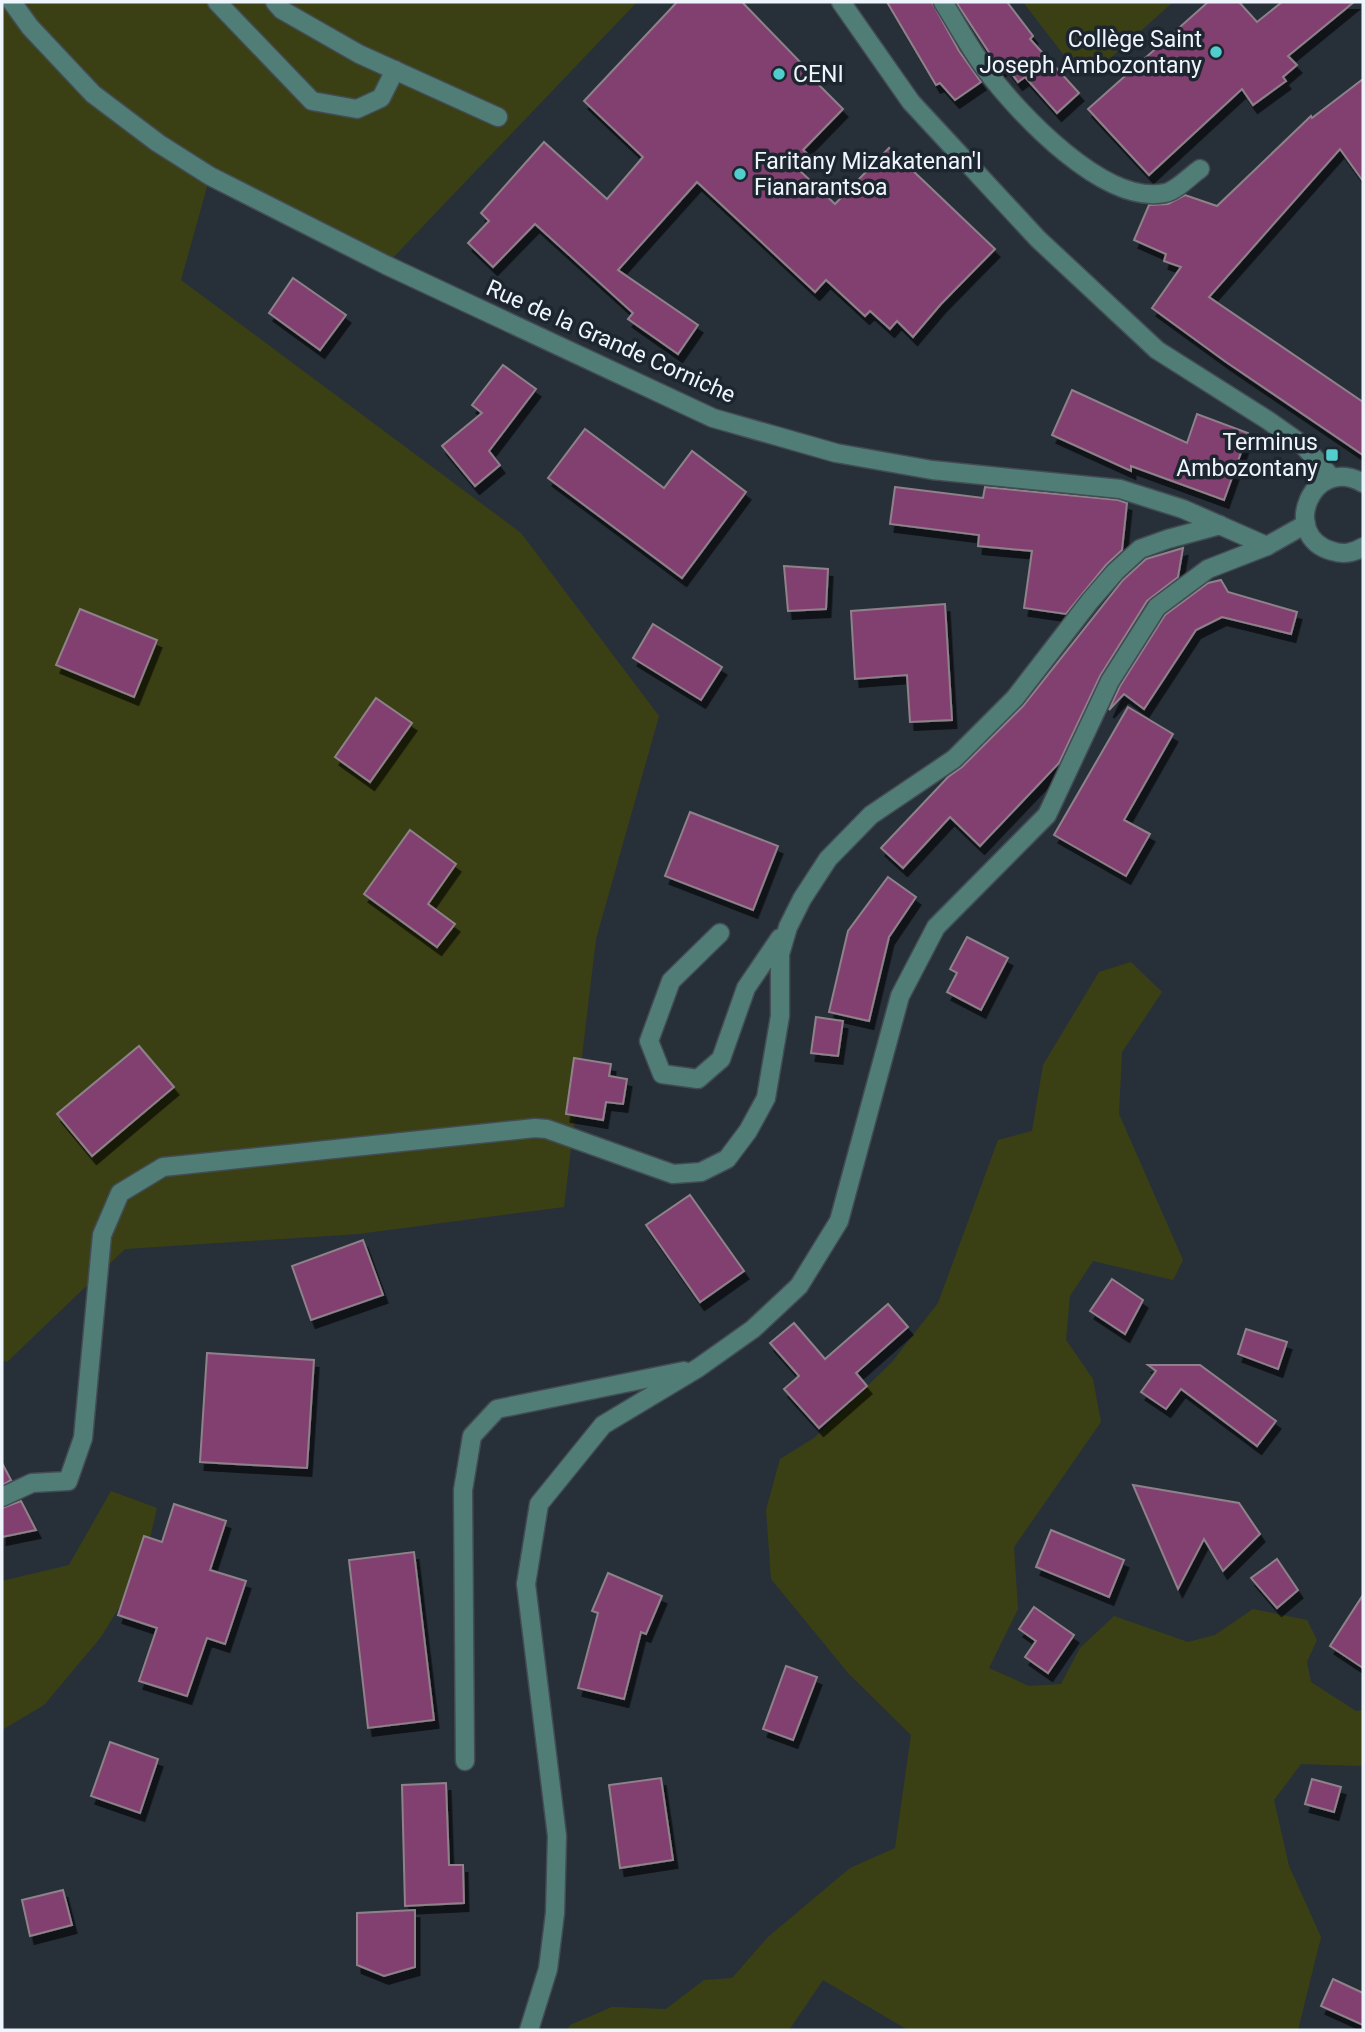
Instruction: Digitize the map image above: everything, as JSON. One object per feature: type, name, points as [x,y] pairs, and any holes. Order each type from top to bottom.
[{"type":"street","name":"Rue de la Grande Corniche","points":[[12,2],[30,27],[93,94],[158,143],[210,176],[386,265],[713,418],[836,453],[932,470],[1120,489],[1183,509],[1267,546]]},
{"type":"street","points":[[217,2],[312,101],[357,109],[380,98],[395,70]]},
{"type":"street","points":[[275,2],[282,10],[359,54],[498,117]]},
{"type":"street","points":[[841,2],[911,102],[1038,239],[1157,350],[1303,445],[1332,478]]},
{"type":"street","points":[[943,2],[984,68],[1001,89],[1084,169],[1136,194],[1167,193],[1200,169]]},
{"type":"street","points":[[1363,483],[1346,477],[1332,478],[1321,483],[1307,501],[1306,524],[1314,540],[1329,551],[1348,553],[1363,547]]},
{"type":"street","points":[[529,2030],[548,1969],[555,1913],[557,1836],[526,1584],[539,1504],[603,1425],[698,1368],[753,1329],[799,1286],[839,1221],[900,996],[936,927],[1047,815],[1110,681],[1157,607],[1208,569],[1267,546],[1306,524]]},
{"type":"street","points":[[720,933],[671,981],[649,1041],[662,1074],[698,1079],[721,1059],[746,988],[788,927],[802,899],[828,859],[871,815],[954,759],[1015,698],[1090,601],[1140,549],[1220,526]]},
{"type":"street","points":[[2,1497],[32,1483],[68,1480],[83,1438],[102,1235],[120,1193],[163,1167],[535,1128],[547,1129],[673,1174],[701,1172],[727,1159],[748,1131],[766,1098],[780,1016],[780,954],[788,927]]},
{"type":"street","points":[[465,1762],[463,1490],[472,1436],[497,1409],[698,1368]]},
{"type":"green space","points":[[2,2],[637,2],[386,265],[210,176],[181,280],[521,533],[659,716],[596,939],[564,1207],[358,1234],[125,1249],[7,1362],[2,1360]]},
{"type":"green space","points":[[1023,2],[1173,2],[1098,69],[1085,72],[1073,67]]},
{"type":"green space","points":[[1131,962],[1162,992],[1122,1052],[1119,1114],[1183,1260],[1173,1280],[1093,1261],[1070,1296],[1066,1340],[1093,1379],[1101,1422],[1014,1547],[1018,1609],[989,1668],[1029,1686],[1061,1684],[1080,1648],[1114,1616],[1188,1642],[1215,1635],[1253,1609],[1307,1620],[1317,1640],[1307,1662],[1311,1682],[1356,1711],[1363,1710],[1363,1766],[1301,1764],[1274,1800],[1289,1866],[1321,1937],[1298,2030],[908,2030],[823,1980],[789,2030],[567,2030],[570,2025],[612,2007],[666,2009],[704,1980],[732,1978],[768,1937],[850,1868],[895,1848],[911,1735],[849,1674],[771,1579],[766,1510],[780,1459],[814,1438],[892,1362],[938,1303],[998,1140],[1032,1131],[1043,1065],[1099,972]]},
{"type":"green space","points":[[111,1491],[157,1508],[143,1568],[101,1637],[44,1705],[2,1730],[2,1581],[69,1565]]},
{"type":"building","points":[[677,2],[742,2],[843,109],[803,150],[809,155],[797,168],[835,204],[889,148],[995,249],[913,337],[897,321],[890,329],[870,311],[865,316],[826,280],[815,292],[697,182],[618,270],[698,325],[678,354],[628,319],[633,313],[535,224],[493,267],[468,243],[489,221],[481,213],[544,142],[607,199],[643,157],[584,101]]},
{"type":"building","points":[[887,2],[932,2],[959,51],[981,82],[955,100],[940,83],[936,85]]},
{"type":"building","points":[[956,2],[1007,2],[1033,36],[1030,39],[1079,93],[1057,113],[1025,77],[1018,82],[1005,65],[1000,69]]},
{"type":"building","points":[[1208,2],[1239,2],[1257,22],[1282,2],[1354,2],[1288,56],[1297,65],[1283,77],[1286,81],[1253,105],[1242,89],[1149,175],[1088,109]]},
{"type":"building","points":[[1363,79],[1363,181],[1340,149],[1209,297],[1363,402],[1363,455],[1152,308],[1181,267],[1164,261],[1166,254],[1134,240],[1149,205],[1168,204],[1185,195],[1217,206],[1311,116],[1312,118]]},
{"type":"building","points":[[293,278],[346,315],[320,350],[269,313]]},
{"type":"building","points":[[503,365],[536,389],[489,451],[500,465],[475,486],[442,446],[482,413],[472,405]]},
{"type":"building","points":[[1072,390],[1187,443],[1197,414],[1248,433],[1224,500],[1131,466],[1131,471],[1052,435]]},
{"type":"building","points":[[585,429],[664,488],[692,451],[746,492],[682,578],[548,478]]},
{"type":"building","points":[[895,487],[983,498],[985,487],[1118,500],[1127,503],[1122,550],[1106,565],[1066,614],[1024,608],[1032,551],[978,546],[979,535],[890,524]]},
{"type":"building","points":[[1183,548],[1178,577],[1147,601],[1100,676],[1059,763],[980,846],[950,817],[903,868],[881,848],[948,777],[962,767],[1023,706],[1123,580],[1146,559]]},
{"type":"building","points":[[784,566],[828,569],[826,609],[788,611]]},
{"type":"building","points":[[1221,580],[1228,592],[1297,612],[1291,634],[1222,617],[1196,630],[1144,709],[1124,694],[1109,710],[1120,686],[1165,615],[1208,583]]},
{"type":"building","points":[[945,604],[952,720],[910,722],[907,675],[855,679],[851,611]]},
{"type":"building","points":[[80,609],[157,640],[134,697],[56,665]]},
{"type":"building","points":[[653,624],[722,667],[701,700],[633,658]]},
{"type":"building","points":[[376,698],[412,723],[370,782],[335,757]]},
{"type":"building","points":[[1128,707],[1173,734],[1124,820],[1150,834],[1126,876],[1054,835]]},
{"type":"building","points":[[690,812],[778,846],[753,910],[665,876]]},
{"type":"building","points":[[410,830],[456,864],[428,904],[455,924],[437,947],[364,894]]},
{"type":"building","points":[[888,877],[916,897],[889,937],[869,1021],[829,1012],[848,931]]},
{"type":"building","points":[[967,937],[1008,958],[981,1010],[947,992],[957,973],[950,969]]},
{"type":"building","points":[[816,1017],[843,1021],[838,1056],[811,1053]]},
{"type":"building","points":[[139,1046],[174,1087],[92,1156],[57,1114]]},
{"type":"building","points":[[574,1058],[611,1064],[609,1076],[627,1079],[623,1104],[606,1102],[603,1120],[566,1114]]},
{"type":"building","points":[[690,1195],[744,1271],[700,1302],[646,1225]]},
{"type":"building","points":[[363,1240],[383,1295],[311,1320],[292,1266]]},
{"type":"building","points":[[1112,1279],[1143,1300],[1125,1334],[1090,1311]]},
{"type":"building","points":[[888,1304],[908,1327],[856,1373],[867,1386],[819,1428],[784,1389],[799,1376],[770,1343],[794,1323],[825,1359]]},
{"type":"building","points":[[1246,1329],[1287,1342],[1278,1369],[1238,1354]]},
{"type":"building","points":[[207,1353],[314,1360],[307,1468],[200,1462]]},
{"type":"building","points":[[1148,1365],[1200,1365],[1276,1421],[1257,1446],[1181,1389],[1166,1409],[1141,1392],[1156,1371]]},
{"type":"building","points":[[2,1463],[11,1480],[2,1485]]},
{"type":"building","points":[[1133,1485],[1239,1503],[1260,1534],[1223,1571],[1204,1539],[1178,1589]]},
{"type":"building","points":[[21,1501],[36,1530],[2,1537],[2,1508]]},
{"type":"building","points":[[174,1504],[226,1521],[210,1570],[246,1581],[225,1644],[207,1638],[187,1696],[139,1681],[157,1628],[118,1615],[144,1536],[162,1542]]},
{"type":"building","points":[[1051,1530],[1124,1560],[1109,1597],[1036,1567]]},
{"type":"building","points":[[414,1552],[434,1720],[368,1728],[349,1560]]},
{"type":"building","points":[[1277,1559],[1298,1590],[1277,1608],[1251,1578]]},
{"type":"building","points":[[608,1573],[662,1596],[646,1634],[641,1632],[624,1699],[578,1688],[598,1613],[592,1611]]},
{"type":"building","points":[[1363,1595],[1363,1668],[1330,1646]]},
{"type":"building","points":[[1034,1607],[1074,1635],[1048,1673],[1025,1657],[1036,1641],[1019,1629]]},
{"type":"building","points":[[786,1666],[817,1677],[793,1740],[763,1729]]},
{"type":"building","points":[[110,1742],[158,1759],[140,1813],[91,1796]]},
{"type":"building","points":[[661,1778],[673,1860],[620,1868],[609,1785]]},
{"type":"building","points":[[1312,1779],[1341,1787],[1334,1812],[1305,1804]]},
{"type":"building","points":[[446,1783],[449,1865],[463,1865],[464,1903],[405,1906],[402,1785]]},
{"type":"building","points":[[63,1890],[72,1925],[30,1936],[22,1900]]},
{"type":"building","points":[[415,1910],[415,1967],[384,1976],[357,1965],[357,1913]]},
{"type":"building","points":[[1333,1979],[1363,1993],[1363,2025],[1321,2006]]},
{"type":"place","name":"Collège Saint Joseph Ambozontany","points":[[1216,52]]},
{"type":"place","name":"CENI","points":[[779,74]]},
{"type":"place","name":"Faritany Mizakatenan'I Fianarantsoa","points":[[740,174]]},
{"type":"place","name":"Terminus Ambozontany","points":[[1332,455]]}]
